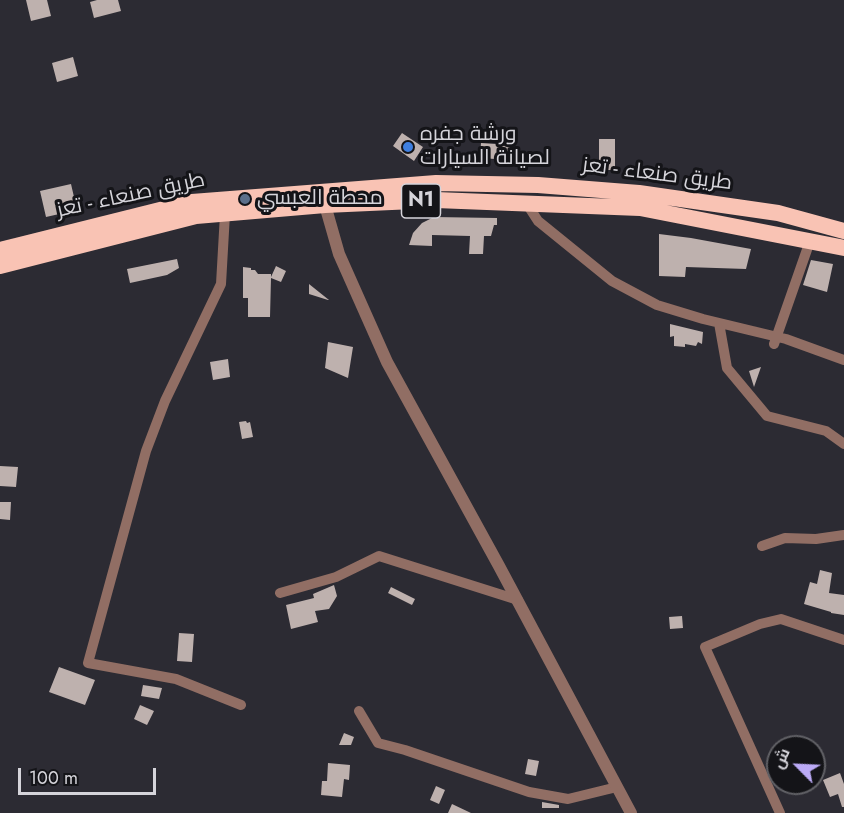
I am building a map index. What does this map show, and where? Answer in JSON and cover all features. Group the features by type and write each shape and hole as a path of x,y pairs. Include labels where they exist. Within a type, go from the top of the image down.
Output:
{"highway":[{"name":"طريق صنعاء - تعز","path":"0,250 192,202 436,183 538,185 639,193 778,213 844,231"},
{"name":"طريق صنعاء - تعز","path":"0,266 196,216 325,205 436,201 640,208 844,248"}],"street":[{"path":"527,204 538,221 612,281 657,305 844,360"},
{"path":"325,205 339,254 387,362 518,600 631,813"},
{"path":"225,214 221,284 165,401 146,451 88,663 176,679 241,705"},
{"path":"775,341 810,241"},
{"path":"719,323 727,368 767,416 825,431 844,444"},
{"path":"762,546 785,538 816,539 844,535"},
{"path":"280,593 336,577 379,556 518,600"},
{"path":"780,813 705,646 760,624 781,619 844,640"},
{"path":"359,711 378,744 405,750 529,792 568,799 617,787"}],"building":[{"path":"26,0 47,0 51,16 31,21"},
{"path":"118,0 121,11 94,18 90,2"},
{"path":"73,57 78,76 57,82 52,63"},
{"name":"ورشة جفره لصيانة السيارات","path":"402,133 423,147 414,161 393,146"},
{"path":"599,139 615,139 615,170 599,170"},
{"path":"481,143 511,145 510,160 480,158"},
{"path":"71,184 77,210 46,217 40,191"},
{"path":"434,217 497,218 497,225 494,225 491,236 484,236 483,254 469,254 470,236 432,235 432,246 409,245 413,233 422,223"},
{"path":"659,234 751,249 746,269 686,267 685,277 659,276"},
{"path":"177,259 179,268 167,275 130,283 127,269"},
{"path":"811,260 833,264 827,292 803,285"},
{"path":"276,266 286,271 281,282 271,278 270,317 248,317 248,298 243,298 243,267 251,268 258,274 271,274 271,277"},
{"path":"309,284 329,300 309,294"},
{"path":"670,324 703,332 702,344 698,342 696,346 685,344 685,347 674,346 674,336 670,337"},
{"path":"328,342 353,347 348,378 325,368"},
{"path":"228,359 230,377 213,380 210,362"},
{"path":"761,367 754,387 749,371"},
{"path":"239,422 250,422 253,437 242,439"},
{"path":"0,466 18,467 16,487 0,486"},
{"path":"0,502 11,502 10,520 0,519"},
{"path":"820,570 832,573 829,593 844,595 844,615 804,604 810,582 817,584"},
{"path":"334,585 337,596 329,609 315,611 318,622 291,629 286,605 314,598 313,594"},
{"path":"391,587 415,599 412,605 388,593"},
{"path":"682,616 683,628 670,629 669,617"},
{"path":"179,633 194,634 192,662 177,661"},
{"path":"59,667 95,680 85,705 49,692"},
{"path":"143,685 162,688 159,699 141,696"},
{"path":"140,705 154,711 147,725 134,719"},
{"path":"344,733 354,737 351,745 339,745"},
{"path":"528,759 539,761 536,776 525,774"},
{"path":"328,763 350,765 349,780 344,779 342,797 321,795 322,781 327,781"},
{"path":"840,773 844,784 844,807 842,807 838,794 830,797 826,787 826,779"},
{"path":"436,786 445,790 439,804 430,800"},
{"path":"542,802 559,805 559,808 542,808"},
{"path":"452,804 471,813 448,813"}],"place":[{"name":"ورشة جفره لصيانة السيارات","path":"408,147"},
{"name":"محطة العبسي","path":"245,199"}]}
